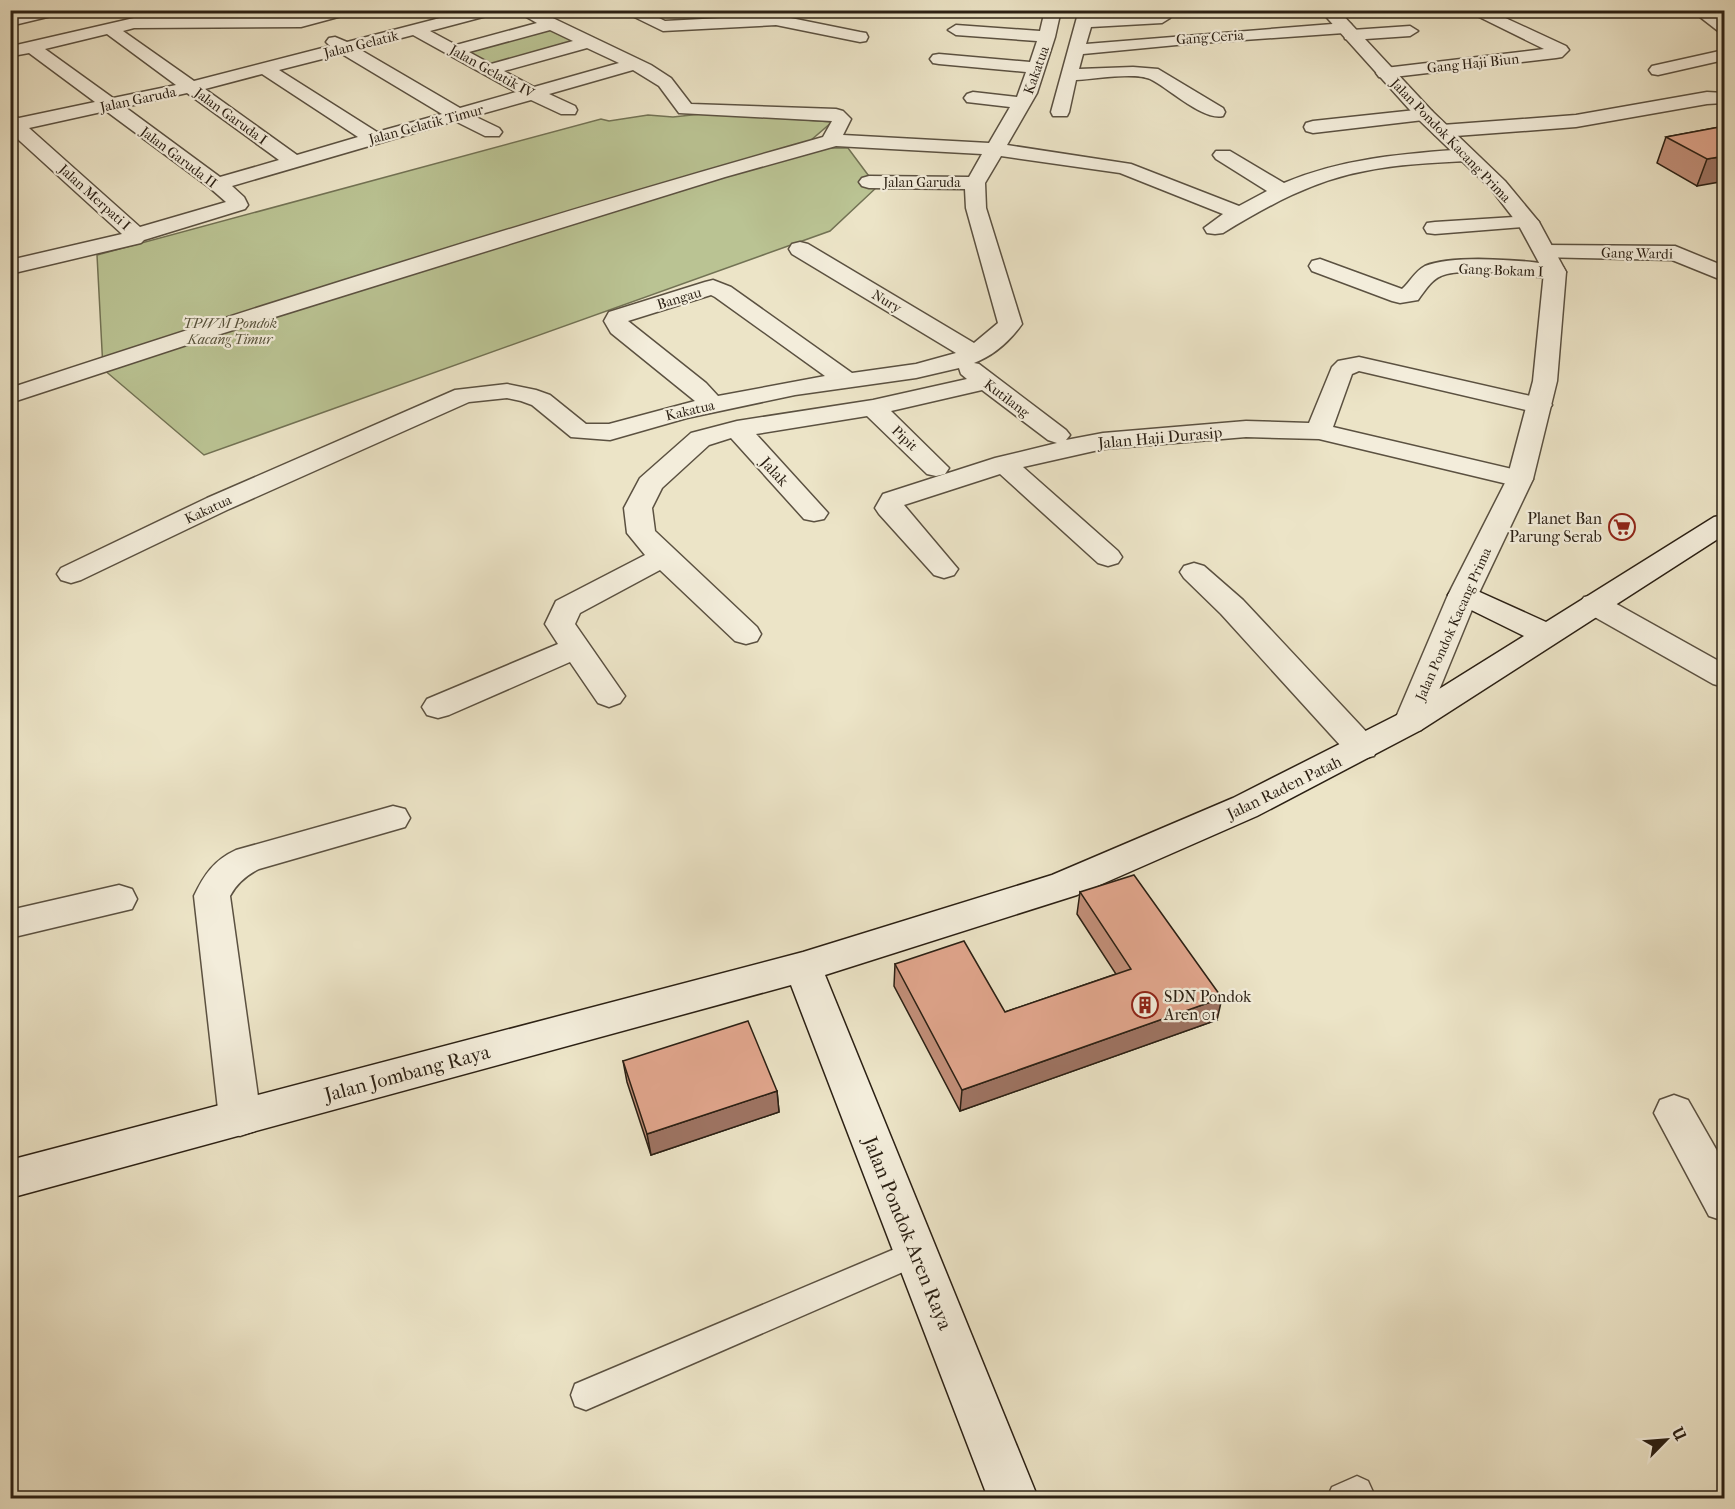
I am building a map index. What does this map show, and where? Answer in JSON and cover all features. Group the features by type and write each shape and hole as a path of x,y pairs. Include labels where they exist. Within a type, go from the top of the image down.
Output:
{"street":[{"path":"10,21 58,10"},
{"path":"10,52 187,10"},
{"path":"282,10 459,116 492,132"},
{"path":"134,23 301,22 347,10"},
{"name":"Jalan Gelatik","path":"264,68 492,10"},
{"path":"522,10 586,43 635,64 665,82 686,109 840,117 842,119 832,137 835,140"},
{"path":"628,10 663,26 776,20 860,37"},
{"name":"Kakatua","path":"71,574 217,504 464,395 507,391 527,395 541,400 580,432 610,432 692,425 712,405 846,380 972,367 1010,324 976,208 975,183 1023,103 1047,37 1053,10"},
{"name":"Jalan Pondok Kacang Prima","path":"1328,10 1434,123 1498,185 1528,222 1550,262 1545,381 1520,479 1463,594 1410,722"},
{"name":"Gang Haji Biun","path":"1385,72 1556,53 1560,50 1473,10"},
{"path":"1699,10 1721,24"},
{"path":"1060,112 1086,16 1162,18"},
{"path":"454,51 550,25"},
{"name":"Jalan Garuda I","path":"110,29 294,162"},
{"name":"Jalan Gelatik IV","path":"416,30 533,94 568,110"},
{"path":"956,30 1047,37"},
{"name":"Gang Ceria","path":"1076,50 1187,39 1410,31"},
{"path":"489,70 586,43"},
{"name":"Jalan Garuda II","path":"32,47 237,201 238,205 136,235"},
{"path":"1658,70 1725,55"},
{"path":"939,59 1036,68"},
{"name":"Jalan Gelatik Timur","path":"217,184 635,64"},
{"path":"264,68 374,139"},
{"name":"Jalan Garuda","path":"12,123 111,106 264,68"},
{"path":"1069,75 1152,73 1216,112"},
{"path":"973,98 1023,103"},
{"path":"1313,127 1576,120 1707,98 1725,98"},
{"name":"Jalan Merpati I","path":"12,123 136,235 134,238 21,265"},
{"path":"10,396 214,329 718,173 835,140 995,149 1124,168 1239,213"},
{"path":"1223,155 1282,191"},
{"path":"1215,228 1282,191 1351,168 1386,161 1466,155"},
{"name":"Jalan Garuda","path":"869,182 975,183"},
{"path":"1435,228 1528,222"},
{"path":"10,241 21,265"},
{"name":"Nury","path":"800,249 972,367"},
{"name":"Gang Wardi","path":"1550,262 1675,253 1725,274"},
{"name":"Gang Bokam I","path":"1320,266 1400,296 1410,295 1431,271 1445,268 1550,262"},
{"name":"Bangau","path":"712,405 697,388 619,328 617,317 713,287 846,380"},
{"path":"1319,431 1341,372 1347,366 1359,364 1539,405"},
{"path":"746,634 640,533 638,508 650,484 692,425 736,429 873,408 972,367"},
{"name":"Kutilang","path":"972,367 1057,435"},
{"name":"Pipit","path":"873,408 936,468"},
{"name":"Jalak","path":"736,429 814,513"},
{"name":"Jalan Haji Durasip","path":"944,569 889,508 893,501 1004,464 1102,441 1246,429 1319,431 1520,479"},
{"path":"1004,464 1108,557"},
{"name":"Jalan Raden Patah","path":"803,967 1064,885 1245,807 1410,722 1725,523"},
{"path":"609,696 560,624 567,608 663,557"},
{"path":"1194,572 1232,607 1362,748"},
{"path":"1463,594 1546,634"},
{"path":"1594,604 1725,677"},
{"path":"438,707 576,648"},
{"path":"240,1118 212,896 222,876 234,865 248,859 393,818"},
{"path":"10,924 119,899"},
{"name":"Jalan Jombang Raya","path":"10,1179 803,967"},
{"name":"Jalan Pondok Aren Raya","path":"803,967 1013,1498"},
{"path":"1674,1113 1725,1202"}],"lane":[{"path":"586,1395 916,1253"}],"green space":[{"path":"207,10 275,11 293,21 156,23"},
{"path":"549,28 575,42 491,67 463,51"},
{"name":"TPWM Pondok Kacang Timur","path":"710,113 832,122 810,141 818,148 848,148 877,187 830,231 204,455 103,369 97,255 601,119 609,121 648,115 673,117"}],"building":[{"path":"1725,126 1725,156 1707,159 1666,137"},
{"name":"SDN Pondok Aren 01","path":"1134,875 1222,998 962,1090 895,964 964,941 1005,1012 1131,969 1080,892"},
{"path":"748,1021 777,1091 647,1134 623,1061"}],"place":[{"name":"Planet Ban Parung Serab","path":"1622,527"},
{"name":"SDN Pondok Aren 01","path":"1145,1005"}]}
